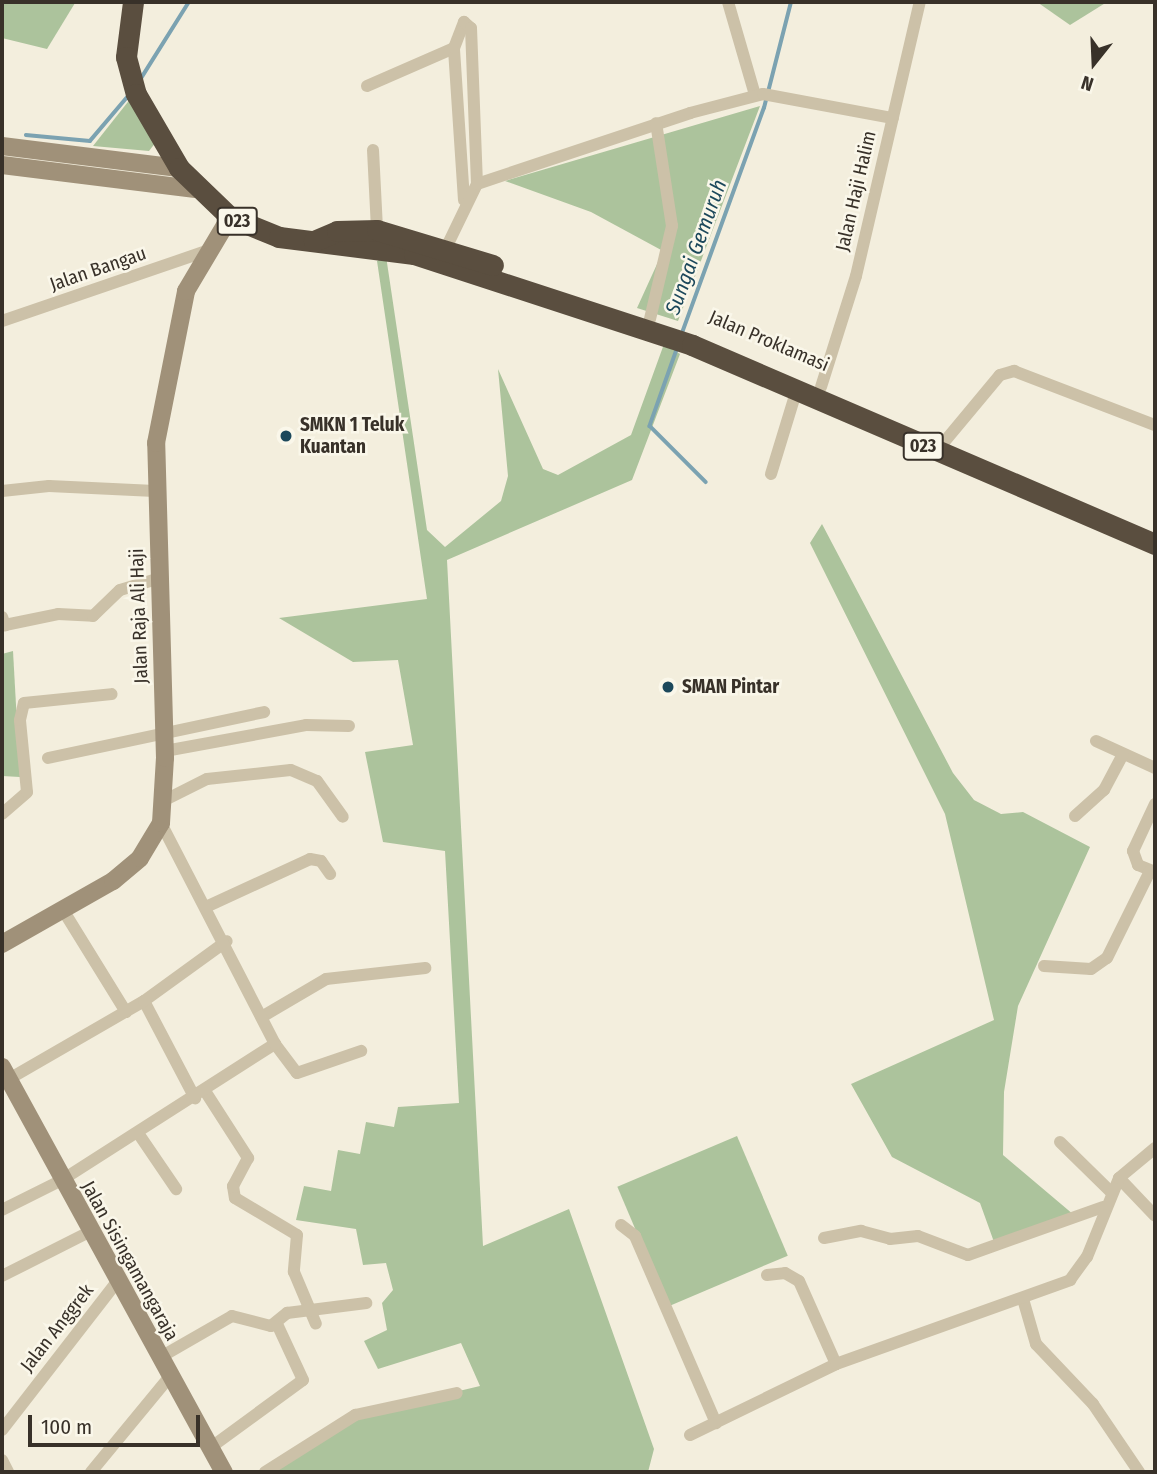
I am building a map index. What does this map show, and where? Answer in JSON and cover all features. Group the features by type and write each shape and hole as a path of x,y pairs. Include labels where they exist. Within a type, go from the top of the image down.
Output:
{"highway":[{"name":"023","path":"132,2 126,57 133,88 179,168"},
{"name":"Jalan Proklamasi","path":"179,168 196,189 230,217 255,230 314,241 446,248 648,324"},
{"name":"Jalan Proklamasi","path":"314,241 337,231 377,230 416,246 694,340 821,387 945,441 1155,539"},
{"name":"Jalan Proklamasi","path":"742,360 796,392 1155,539"}],"street":[{"path":"728,2 765,95"},
{"name":"Jalan Haji Halim","path":"821,387 856,276 920,2"},
{"path":"464,200 454,48 457,26 466,23 477,184"},
{"path":"367,86 454,48"},
{"path":"446,248 464,200 477,184 656,123 765,95 893,118"},
{"path":"648,324 672,226 656,123"},
{"path":"2,146 179,168"},
{"path":"373,150 377,230"},
{"path":"2,165 196,189"},
{"name":"Jalan Raja Ali Haji","path":"2,944 64,910 140,859 161,823 165,800 165,751 155,491 177,320 206,251 230,217"},
{"name":"Jalan Bangau","path":"2,321 206,251"},
{"path":"945,441 994,381 1014,371 1155,425"},
{"path":"771,474 796,392"},
{"path":"2,491 49,486 155,491"},
{"path":"2,617 5,625 58,614 93,616 120,590 160,579"},
{"path":"2,814 27,792 19,720 24,703 112,694"},
{"path":"48,758 264,712"},
{"path":"165,751 306,725 349,726"},
{"path":"1096,741 1155,768"},
{"path":"1076,816 1104,790 1123,755"},
{"path":"165,800 207,779 291,770 317,781 342,817"},
{"path":"1045,966 1091,969 1107,958 1153,871 1138,865 1133,851 1155,804"},
{"path":"161,823 227,941 265,1015 275,1044 297,1073 361,1051"},
{"path":"208,906 310,859 321,861 330,874"},
{"path":"64,910 126,1012"},
{"path":"4,1077 126,1012 227,941"},
{"path":"265,1015 326,979 425,968"},
{"path":"144,1001 200,1095 248,1158 233,1186 234,1198 296,1235 294,1272 316,1324"},
{"path":"2,1210 62,1180 200,1095 275,1044"},
{"name":"Jalan Sisingamangaraja","path":"4,1077 116,1283 224,1472"},
{"path":"138,1133 176,1189"},
{"path":"1060,1142 1111,1192"},
{"path":"691,1435 836,1364 1060,1286 1081,1270 1103,1207 1119,1178 1155,1148"},
{"path":"1119,1178 1155,1216"},
{"path":"824,1238 861,1231 890,1239 918,1236 968,1255 1103,1207"},
{"path":"621,1225 635,1236 716,1423"},
{"path":"2,1276 89,1231"},
{"path":"767,1275 785,1273 799,1281 836,1364"},
{"name":"Jalan Anggrek","path":"2,1430 116,1283"},
{"path":"1023,1298 1036,1344 1093,1404 1139,1472"},
{"path":"277,1324 287,1313 366,1303"},
{"path":"159,1358 225,1318 277,1324"},
{"path":"210,1448 303,1380 277,1324"},
{"path":"91,1472 170,1376"},
{"path":"265,1472 355,1415 457,1393"},
{"path":"2,1460 8,1472"}],"green space":[{"path":"2,2 75,3 47,49 2,38"},
{"path":"1037,2 1107,2 1070,25"},
{"path":"131,98 156,142 149,151 93,146"},
{"path":"760,106 678,321 637,308 663,251 591,212 505,181"},
{"path":"386,256 427,530 445,547 501,501 508,476 498,369 543,469 558,475 631,435 664,344 680,354 632,480 447,560 483,1246 569,1209 654,1449 648,1472 264,1472 341,1419 480,1386 461,1343 378,1369 364,1341 387,1330 382,1303 393,1290 386,1263 363,1265 356,1229 296,1220 304,1186 331,1191 338,1150 360,1154 366,1122 394,1127 398,1107 459,1103 445,851 383,842 365,752 413,745 398,660 353,662 279,618 427,599 377,261"},
{"path":"822,524 953,773 974,800 1001,814 1023,812 1090,847 1018,1006 1004,1092 1003,1155 1074,1215 994,1242 980,1203 892,1157 851,1084 994,1020 945,814 810,543"},
{"path":"13,651 20,777 2,776 2,654"},
{"path":"737,1136 788,1256 668,1306 617,1187"}],"waterway":[{"name":"Sungai Gemuruh","path":"140,80 189,2"},
{"name":"Sungai Gemuruh","path":"682,333 764,108 791,2"},
{"name":"Sungai Gemuruh","path":"26,135 90,141 129,95"},
{"name":"Sungai Gemuruh","path":"678,347 650,426 706,482"}],"place":[{"name":"SMKN 1 Teluk Kuantan","path":"286,436"},
{"name":"SMAN Pintar","path":"668,687"}]}
